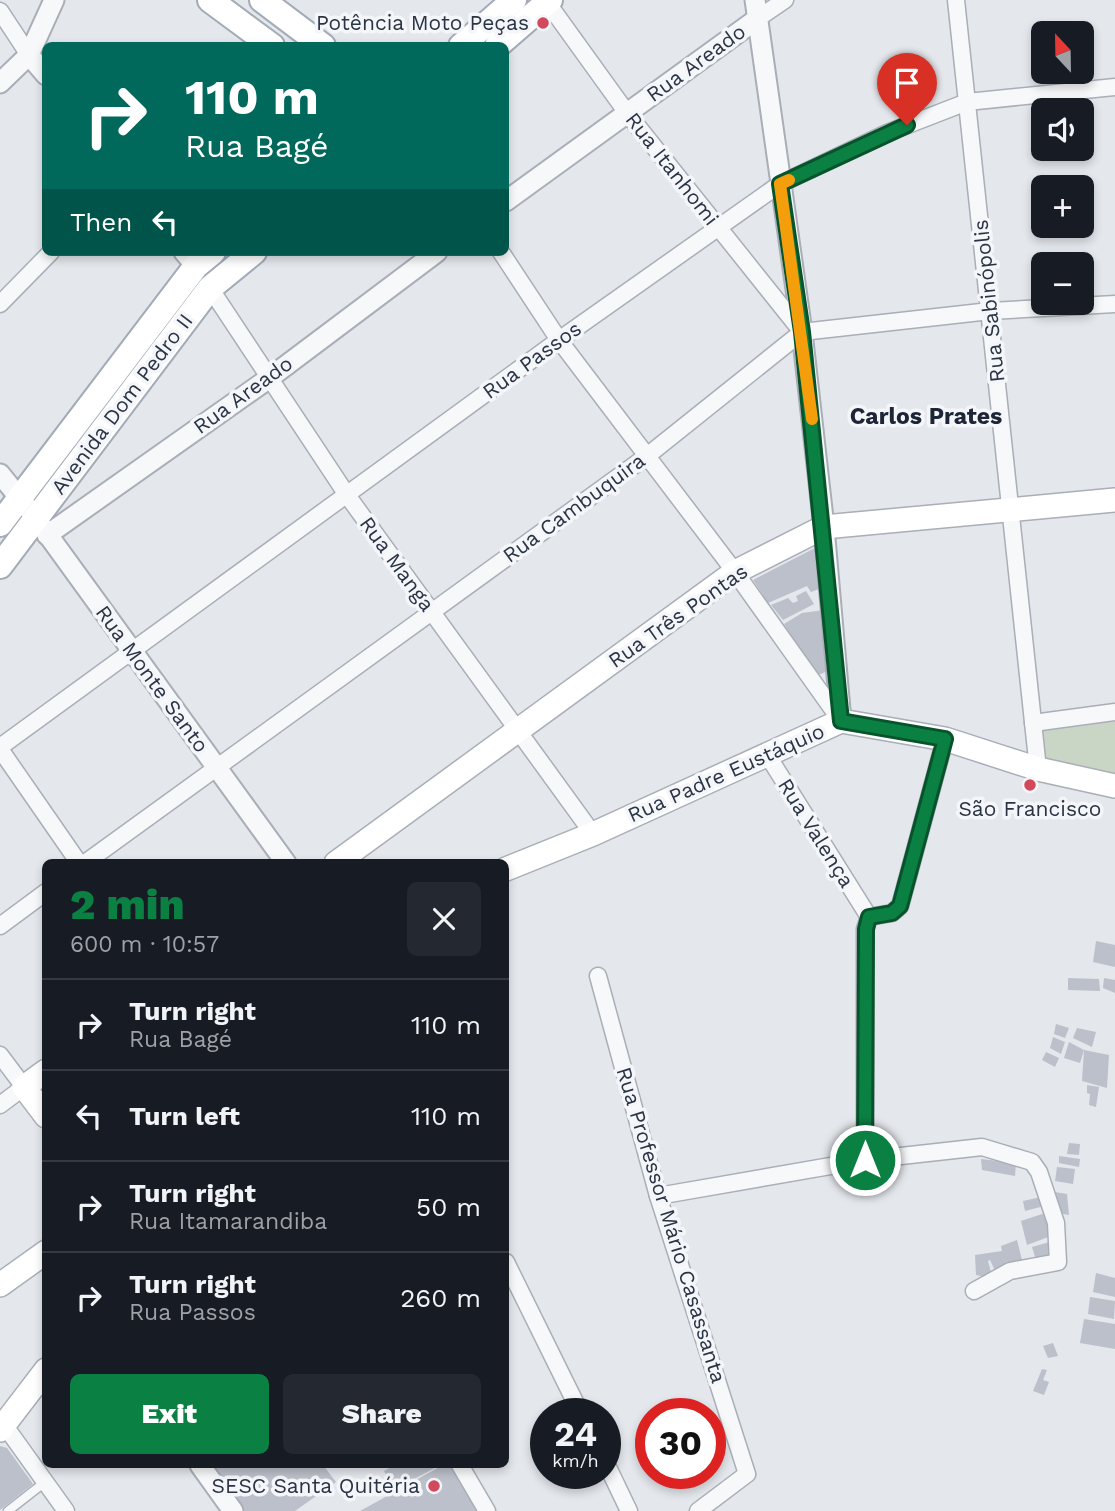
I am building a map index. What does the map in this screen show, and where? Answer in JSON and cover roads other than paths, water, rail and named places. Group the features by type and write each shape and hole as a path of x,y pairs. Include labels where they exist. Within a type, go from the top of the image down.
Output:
{"main road":[{"path":"210,0 267,42"},
{"path":"466,42 514,0"},
{"path":"502,42 548,1"},
{"path":"268,2 318,42"},
{"name":"Avenida Dom Pedro II","path":"0,566 41,526 210,288 249,256"},
{"name":"Avenida Dom Pedro II","path":"0,524 18,496 198,257"},
{"name":"Rua Três Pontas","path":"341,859 735,572 824,527 1115,500"},
{"name":"Rua Padre Eustáquio","path":"509,868 593,834 841,721 945,739 1038,769 1115,786"},
{"path":"42,1074 24,1087 42,1111"},
{"path":"0,1284 42,1255"},
{"path":"1,1425 42,1375"}],"street":[{"path":"0,83 29,55 54,0"},
{"name":"Rua Areado","path":"509,199 627,113 756,10 785,0"},
{"name":"Rua Sabinópolis","path":"956,0 1038,769"},
{"name":"Rua Itanhomi","path":"548,1 627,113 802,332"},
{"path":"756,10 802,332 824,527 841,721"},
{"path":"0,11 42,70"},
{"name":"Rua Passos","path":"0,748 559,340 780,184 887,133 967,102 1115,87"},
{"path":"0,304 47,256"},
{"name":"Rua Areado","path":"41,526 268,379 432,256"},
{"path":"504,256 559,340 735,572 841,721"},
{"name":"Rua Manga","path":"210,288 347,495 593,834"},
{"path":"802,332 990,311 1115,304"},
{"name":"Rua Cambuquira","path":"90,859 647,456 802,332"},
{"name":"Rua Monte Santo","path":"0,474 41,526 283,859"},
{"path":"1033,723 1115,712"},
{"path":"865,1160 866,929 869,917 892,913 900,906 945,739"},
{"path":"0,748 76,859"},
{"name":"Rua Valença","path":"768,756 869,917"},
{"path":"0,926 42,895"},
{"name":"Rua Professor Mário Casassanta","path":"598,976 658,1196 747,1474 698,1511"},
{"path":"0,1055 24,1087 0,1105"},
{"path":"658,1196 865,1160 982,1147 1031,1162 1039,1172 1056,1223 1058,1262 1010,1271 974,1291"},
{"path":"509,1268 573,1398"},
{"path":"1,1425 66,1511"},
{"path":"202,1468 233,1511"},
{"path":"462,1468 487,1511"},
{"path":"618,1489 629,1511"}],"lane":[{"path":"8,1511 45,1482"}],"place":[{"name":"Potência Moto Peças","path":"543,23"},
{"name":"São Francisco","path":"1030,785"},
{"name":"SESC Santa Quitéria","path":"434,1486"}],"district":[{"name":"Carlos Prates","path":"926,416"}]}
